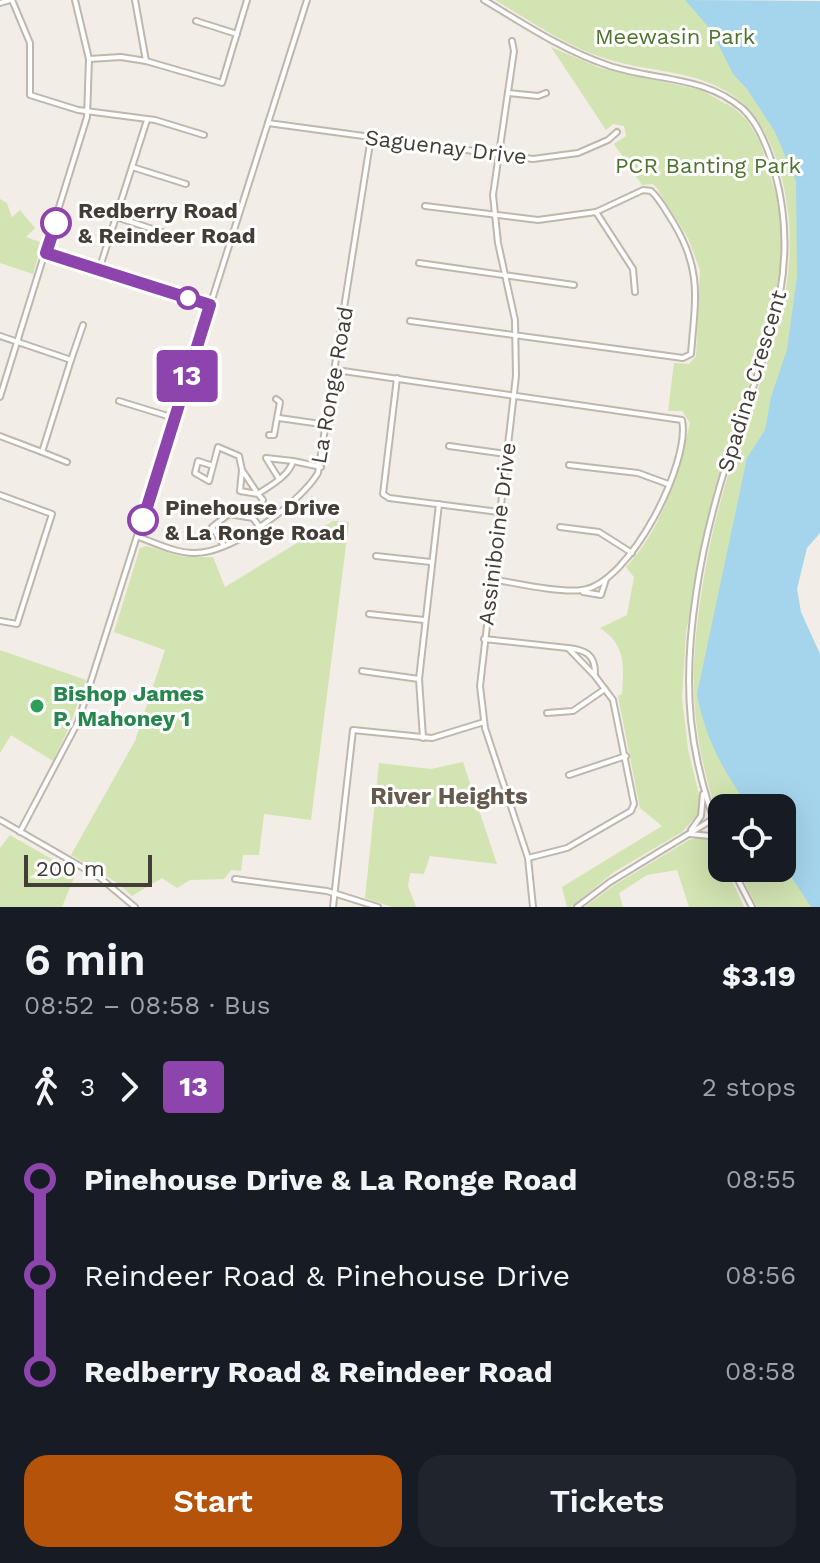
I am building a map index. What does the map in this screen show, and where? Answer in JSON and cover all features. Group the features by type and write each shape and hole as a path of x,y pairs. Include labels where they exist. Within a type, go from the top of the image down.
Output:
{"street":[{"path":"0,3 11,0 30,43 30,95 88,111 147,120 204,135"},
{"path":"0,397 88,111 89,59 75,0"},
{"path":"135,0 146,61"},
{"path":"89,59 121,57 146,61 222,83 247,0"},
{"path":"20,832 78,722 307,0"},
{"name":"Spadina Crescent","path":"484,0 585,57 610,67 705,87 733,101 760,132 781,195 786,266 781,303 725,468 696,597 688,705 702,788 708,805"},
{"path":"196,21 237,34"},
{"name":"Assiniboine Drive","path":"512,41 494,215 517,336 514,394 480,686 484,722 528,858 533,907"},
{"path":"508,93 538,96 546,93"},
{"path":"99,270 147,120"},
{"name":"Saguenay Drive","path":"268,123 541,159 567,156 608,140 617,132"},
{"name":"La Ronge Road","path":"138,537 193,553 224,546 305,493 321,467 371,137"},
{"path":"132,167 186,184"},
{"path":"410,321 683,358 691,354 697,293 694,266 683,239 656,195 643,190 596,212 538,220 425,206"},
{"path":"596,212 633,269 635,292"},
{"path":"116,217 171,235"},
{"path":"46,253 210,305"},
{"path":"419,263 574,285"},
{"path":"42,452 83,325"},
{"path":"0,336 71,360"},
{"path":"336,370 680,418 684,422 680,450 650,531 606,578 581,591"},
{"path":"397,378 383,494 389,498 499,512"},
{"path":"269,435 274,435 279,418 280,402 276,399"},
{"path":"119,401 174,418"},
{"path":"279,418 328,425"},
{"path":"0,436 67,462"},
{"path":"449,446 506,454"},
{"path":"213,466 198,461 195,473 209,481 213,466 218,447 239,456 242,470 263,500 253,518"},
{"path":"279,479 266,458 321,467"},
{"path":"258,494 291,470 293,461"},
{"path":"569,465 638,473 668,484"},
{"path":"242,470 238,488 258,494"},
{"path":"0,497 52,514 17,624 0,621"},
{"path":"423,738 419,679 439,504"},
{"path":"224,546 212,527 229,514 253,518 258,525"},
{"path":"560,527 599,532 632,553"},
{"path":"376,556 431,562"},
{"path":"491,579 601,595 606,578"},
{"path":"369,614 424,620"},
{"path":"484,639 580,650 592,658 595,676"},
{"path":"528,858 567,848 631,811 634,804 613,700 568,648"},
{"path":"362,671 419,679"},
{"path":"547,713 573,711 605,689"},
{"path":"333,907 353,730 423,738 451,735 484,722"},
{"path":"569,775 626,756"},
{"path":"688,834 701,816 702,788"},
{"path":"0,820 99,877 135,907"},
{"path":"577,907 610,882 708,822"},
{"path":"688,834 708,835"},
{"path":"235,879 335,894 378,907"},
{"path":"739,882 752,907"}],"green space":[{"name":"Meewasin Park","path":"495,0 693,0 772,120 801,183 802,228 758,794 711,794 699,739 694,683 697,623 710,543 731,466 768,360 786,291 790,255 789,218 779,167 765,134 752,114 721,88 689,77 592,54"},
{"name":"PCR Banting Park","path":"551,47 600,68 701,90 734,108 747,120 760,142 778,201 782,231 772,316 714,490 686,632 682,698 688,749 699,795 699,813 682,832 614,872 571,907 567,907 562,887 662,826 640,808 618,696 622,694 622,657 615,642 600,628 627,615 634,577 626,567 639,552 659,518 680,462 690,423 682,411 668,411 674,363 689,364 696,356 700,270 688,238 656,187 653,184 642,185 614,144 626,136 624,126 613,124 606,130"},
{"path":"0,199 7,203 12,217 20,210 35,228 26,237 42,243 33,274 0,263"},
{"path":"333,521 349,522 311,820 264,814 259,855 243,855 241,871 231,870 224,879 190,880 177,888 162,878 132,896 119,884 71,855 135,741 165,650 114,632 140,548 146,546 184,557 213,557 225,587"},
{"path":"0,650 86,680 53,761 11,735 0,753"},
{"path":"463,762 497,864 430,856 424,874 410,873 408,886 416,907 392,907 365,898 379,763 431,769"},
{"path":"10,835 76,873 62,907 0,907 0,848"},
{"path":"701,837 708,840 708,882 732,882 744,907 689,907 677,870 647,875 619,893 623,907 585,907 613,886 689,840"},
{"path":"796,875 817,907 757,907 744,882 796,882"}],"water":[{"path":"685,0 820,1 820,533 807,548 797,589 801,612 820,654 820,907 811,907 795,882 796,794 740,794 717,754 697,694 747,458 765,430 771,397 787,350 797,276 796,181 775,132 747,89 733,74 711,30"}],"bus line":[{"name":"13","path":"56,223 46,253 210,305 143,520"}],"place":[{"name":"Redberry Road & Reindeer Road","path":"56,223"},
{"name":"Pinehouse Drive & La Ronge Road","path":"143,520"},
{"name":"Bishop James P. Mahoney 1","path":"37,706"}],"district":[{"name":"River Heights","path":"449,796"}]}
